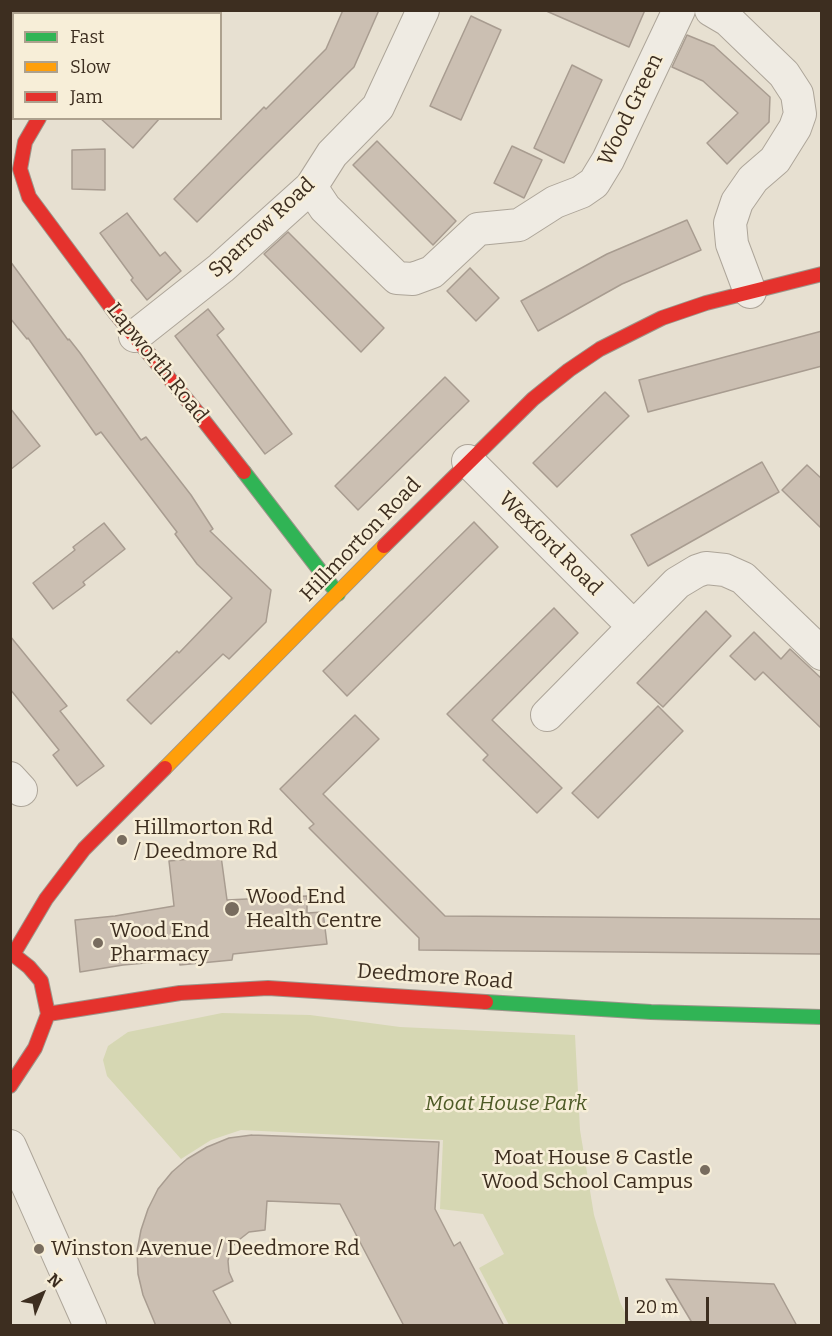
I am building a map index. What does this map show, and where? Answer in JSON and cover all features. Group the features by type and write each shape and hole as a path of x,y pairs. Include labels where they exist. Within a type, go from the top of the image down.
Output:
{"street":[{"name":"Sparrow Road","path":"135,336 220,268 311,187 332,154 378,107 423,10"},
{"name":"Wood Green","path":"311,187 325,208 397,278 413,279 432,272 478,229 519,225 555,202 581,192 594,183 608,160 679,10"},
{"path":"711,10 728,20 784,75 797,94 800,114 795,128 775,160 753,179 737,202 730,224 732,244 750,292"},
{"name":"Lapworth Road","path":"38,120 25,142 20,169 29,197 135,336 339,594"},
{"name":"Hillmorton Road","path":"12,952 46,899 84,849 339,594 468,461 533,399 600,349 662,318 706,303 822,274"},
{"name":"Wexford Road","path":"468,461 633,627"},
{"path":"547,716 676,583 697,571 716,569 734,573 743,578 822,654"},
{"path":"10,1086 35,1048 48,1014 40,981 12,952"},
{"name":"Deedmore Road","path":"48,1014 180,993 268,988 651,1012 822,1017"},
{"path":"10,1146 90,1326"}],"green space":[{"name":"Moat House Park","path":"222,1013 310,1015 400,1027 575,1035 580,1130 594,1215 620,1302 631,1325 509,1325 479,1268 504,1254 483,1214 440,1209 443,1140 241,1130 211,1140 181,1159 107,1076 103,1060 108,1046 128,1032"}],"building":[{"path":"343,10 379,10 354,67 197,222 174,199 264,107 266,109 326,49"},
{"path":"544,10 645,10 629,47"},
{"path":"471,16 501,30 461,120 430,106"},
{"path":"687,35 714,46 770,97 769,122 727,164 707,143 738,113 703,81 672,67"},
{"path":"572,65 602,80 564,163 534,148"},
{"path":"102,120 158,120 133,148"},
{"path":"377,141 456,221 433,245 353,165"},
{"path":"512,146 542,160 524,198 494,183"},
{"path":"105,149 105,190 72,189 72,150"},
{"path":"127,213 160,256 165,252 181,271 147,300 100,233"},
{"path":"687,220 701,250 622,284 538,331 521,301 607,254"},
{"path":"288,232 384,328 361,352 264,254"},
{"path":"10,261 80,353 141,440 146,437 191,495 213,529 210,531 271,590 266,622 229,659 223,654 151,724 127,700 177,651 179,653 232,598 197,564 175,534 177,532 101,432 96,435 28,338 10,318"},
{"path":"470,268 499,298 476,321 447,291"},
{"path":"208,309 224,329 217,335 292,434 265,454 175,336"},
{"path":"822,331 822,366 648,412 639,380"},
{"path":"445,377 469,401 358,510 335,486"},
{"path":"605,392 629,416 557,487 533,463"},
{"path":"10,408 40,446 10,470"},
{"path":"762,462 779,492 648,566 631,535"},
{"path":"807,465 822,479 822,529 782,490"},
{"path":"474,522 498,547 347,696 323,671"},
{"path":"104,523 125,549 83,582 85,585 53,609 33,583 75,550 73,547"},
{"path":"554,608 578,633 492,720 562,788 537,813 483,760 488,755 447,714"},
{"path":"706,611 731,636 663,707 637,683"},
{"path":"754,632 781,659 790,649 822,679 822,729 763,672 755,680 730,656"},
{"path":"10,636 67,706 60,711 104,766 77,786 53,755 59,750 10,689"},
{"path":"658,706 683,731 598,818 572,793"},
{"path":"355,715 379,739 323,794 445,916 822,919 822,954 419,950 419,938 309,828 314,824 280,789"},
{"name":"Wood End Health Centre","path":"221,856 227,900 307,896 307,913 323,912 327,944 233,954 232,960 180,965 179,960 80,972 75,920 174,906 169,861"},
{"path":"252,1135 439,1142 435,1209 454,1246 460,1242 504,1326 404,1326 340,1204 267,1201 265,1230 249,1232 235,1243 228,1261 233,1281 213,1291 232,1326 156,1326 143,1295 138,1274 137,1251 148,1209 158,1189 187,1159 207,1147 229,1138"},
{"path":"666,1279 774,1284 797,1326 694,1326"}],"traffic: fast":[{"path":"244,472 338,594"},
{"path":"486,1002 651,1012 822,1017"}],"traffic: slow":[{"path":"165,768 384,546"}],"traffic: jam":[{"path":"38,120 25,142 20,169 29,197 116,314 244,472"},
{"path":"384,546 533,399 600,349 662,318 706,303 822,274"},
{"path":"14,953 46,899 84,849 165,768"},
{"path":"10,952 29,967 41,981 48,1014 35,1048 10,1086"},
{"path":"48,1014 180,993 268,988 486,1002"}],"place":[{"name":"Hillmorton Rd / Deedmore Rd","path":"122,840"},
{"name":"Wood End Health Centre","path":"232,909"},
{"name":"Wood End Pharmacy","path":"98,943"},
{"name":"Moat House & Castle Wood School Campus","path":"705,1170"},
{"name":"Winston Avenue / Deedmore Rd","path":"39,1249"}]}
